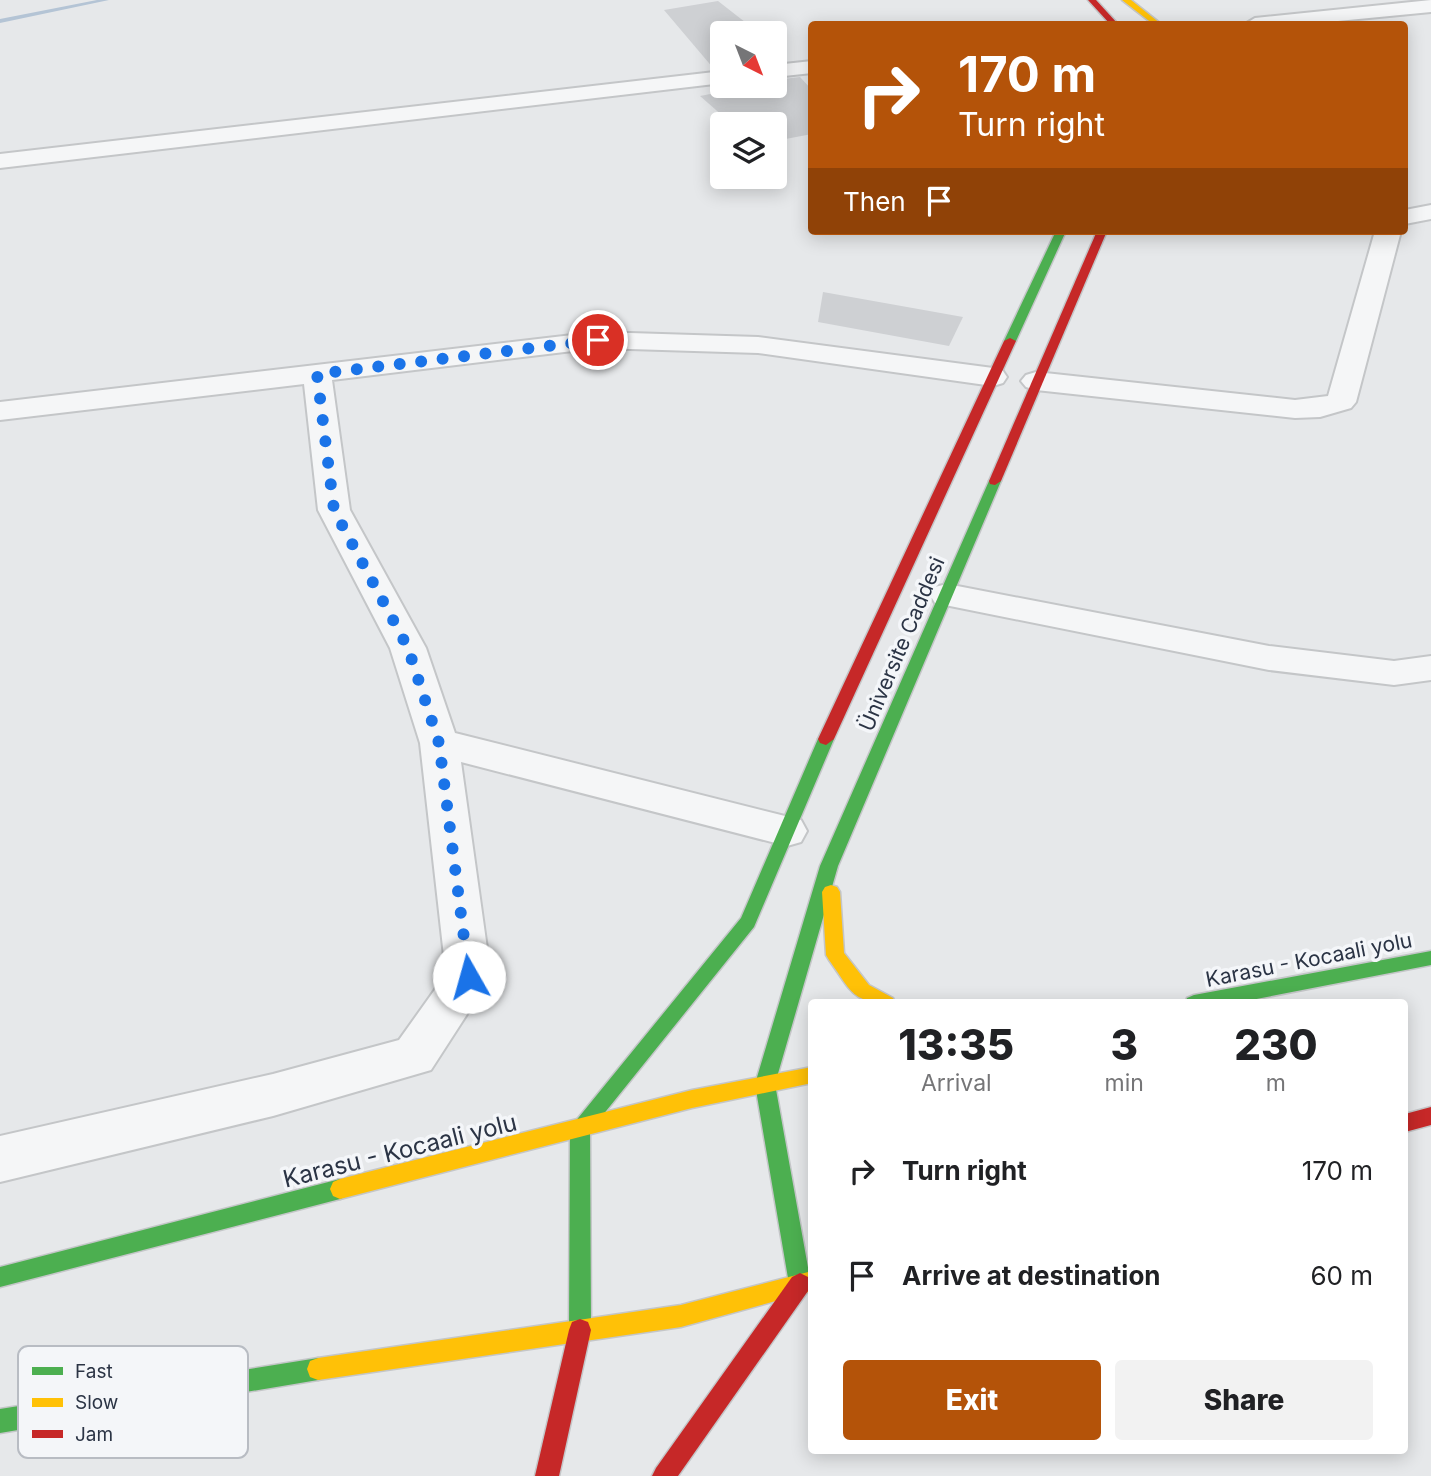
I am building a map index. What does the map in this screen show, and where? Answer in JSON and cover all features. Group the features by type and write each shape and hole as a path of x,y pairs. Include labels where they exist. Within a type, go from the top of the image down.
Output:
{"main road":[{"path":"1092,0 1111,21"},
{"path":"1126,0 1153,21"},
{"path":"547,1476 580,1330 580,1128 748,922 835,718 1059,235"},
{"name":"Üniversite Caddesi","path":"765,1084 830,866 1100,235"},
{"path":"830,866 835,955 862,990 879,999"},
{"name":"Karasu - Kocaali yolu","path":"1215,999 1431,958"},
{"name":"Karasu - Kocaali yolu","path":"0,1277 580,1128 808,1076"},
{"path":"664,1476 806,1282 765,1084"},
{"path":"248,1382 681,1316 806,1282"},
{"path":"0,1421 18,1418"}],"street":[{"path":"1284,21 1431,6"},
{"path":"788,70 808,67"},
{"path":"0,162 710,80"},
{"path":"1408,216 1431,212"},
{"path":"1036,381 1295,409 1320,408 1341,402 1387,235"},
{"path":"0,411 598,340 758,345 993,377"},
{"path":"0,1159 273,1095 414,1056 469,977 439,743 408,648 334,510 317,374"},
{"path":"947,595 1269,658 1394,673 1431,668"},
{"path":"439,743 787,831"}],"building":[{"path":"718,1 744,21 710,21 710,64 664,10"},
{"path":"800,77 808,86 808,135 787,139 787,112 718,112 700,96 710,94 710,98 788,98 788,78"},
{"path":"823,292 963,317 949,346 818,322"}],"waterway":[{"path":"0,21 106,0"}],"traffic: fast":[{"path":"1010,341 1059,235"},
{"path":"765,1084 829,866 995,481"},
{"path":"580,1128 748,922 826,739"},
{"path":"1215,999 1431,958"},
{"path":"765,1084 800,1284"},
{"path":"580,1128 580,1330"},
{"path":"0,1277 340,1189"},
{"path":"248,1380 318,1369"},
{"path":"0,1421 18,1418"}],"traffic: slow":[{"path":"1126,0 1153,21"},
{"path":"831,892 835,955 862,990 879,999"},
{"path":"340,1189 692,1099 808,1076"},
{"path":"318,1369 681,1316 808,1282"}],"traffic: jam":[{"path":"1092,0 1111,21"},
{"path":"995,481 1100,235"},
{"path":"826,739 1010,341"},
{"path":"1408,1122 1431,1116"},
{"path":"664,1476 800,1284"},
{"path":"547,1476 580,1330"}],"route":[{"path":"469,977 439,743 408,648 334,510 317,374 598,340"}]}
